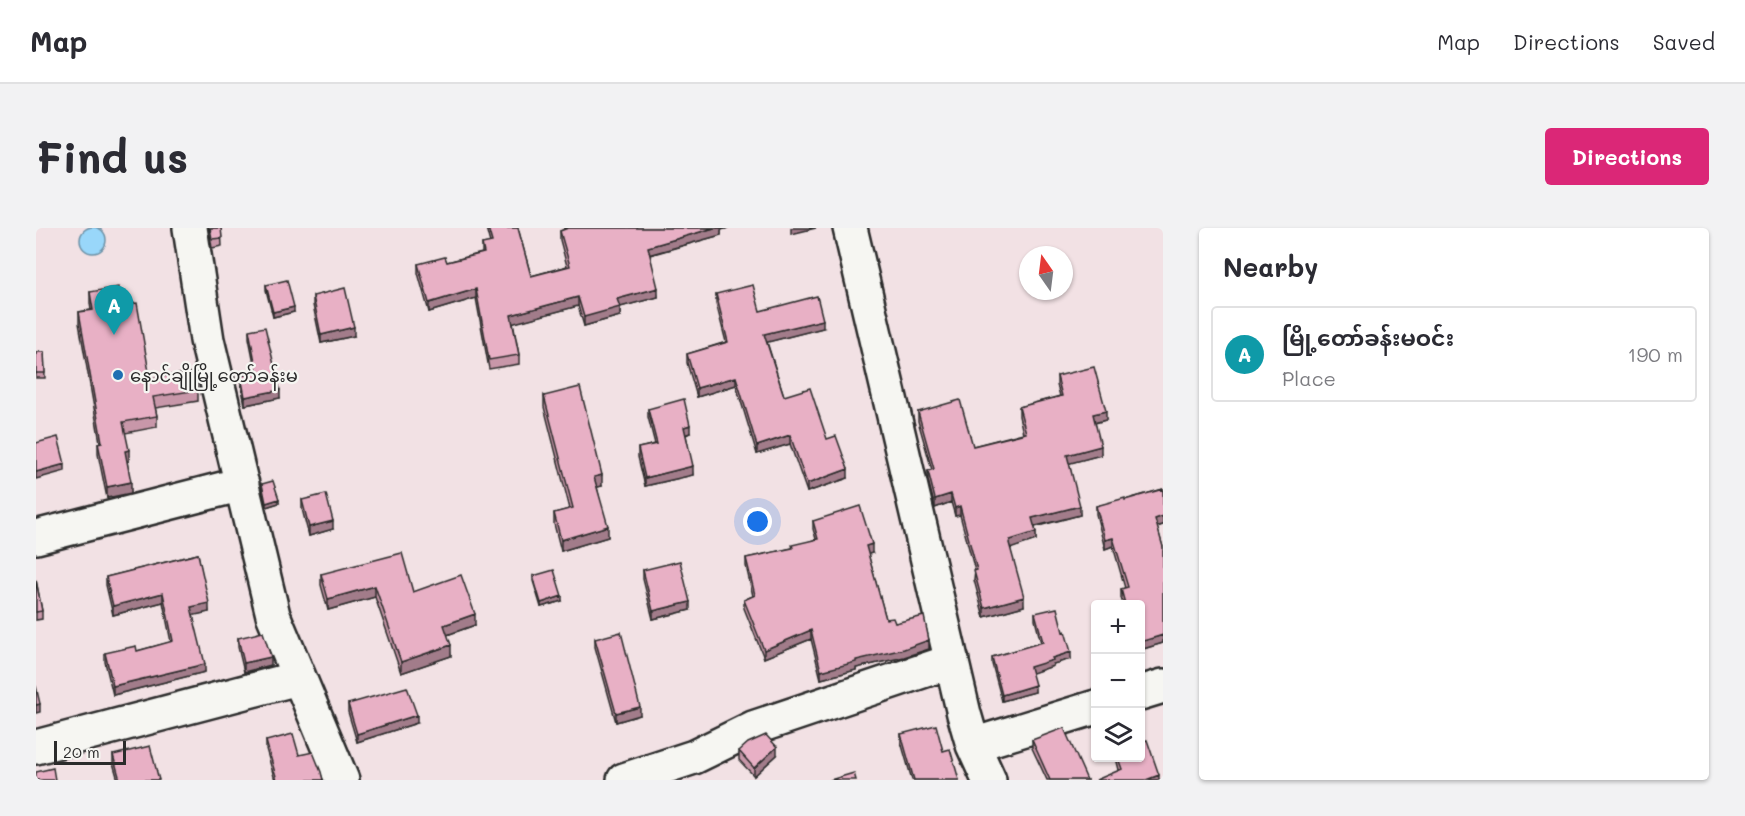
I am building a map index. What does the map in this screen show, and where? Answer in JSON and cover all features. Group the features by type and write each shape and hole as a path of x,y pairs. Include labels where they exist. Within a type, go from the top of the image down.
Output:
{"street":[{"path":"190,228 207,340 273,615 342,780"},
{"path":"849,228 973,745 989,780"},
{"path":"36,537 242,484"},
{"path":"624,780 694,757 753,728 952,661"},
{"path":"36,747 298,678"},
{"path":"1145,691 1163,686"},
{"path":"973,745 1092,708"}],"water":[{"path":"93,227 102,231 106,240 102,249 93,253 84,249 80,240 84,231"}],"building":[{"path":"210,228 221,228 222,238 212,239"},
{"path":"488,228 518,228 531,276 570,266 560,231 568,228 714,228 648,247 658,288 617,299 620,307 584,317 578,297 511,315 519,355 489,360 476,289 429,303 418,264 445,257 447,262 484,253 482,244 492,242"},
{"path":"287,280 294,307 273,312 266,285"},
{"path":"753,285 760,311 817,296 823,320 764,334 784,396 810,388 827,439 836,436 848,469 807,484 790,435 757,446 736,377 697,388 687,354 728,342 716,294"},
{"name":"နောင်ချိုမြို့တော်ခန်းမ","path":"118,287 122,305 137,303 150,378 195,372 198,390 153,397 157,416 123,422 129,450 125,451 131,482 107,487 98,443 102,442 79,312 93,310 90,292"},
{"path":"345,288 354,327 321,335 313,296"},
{"path":"265,327 280,390 245,397 241,376 257,372 249,330"},
{"path":"36,352 44,352 45,373 36,373"},
{"path":"1094,367 1106,411 1093,414 1101,446 1067,455 1080,506 1032,518 1036,532 1010,540 1024,597 984,608 974,571 977,570 960,506 955,508 951,494 935,499 928,471 934,469 918,412 960,400 973,446 1026,433 1019,407 1062,396 1057,376"},
{"path":"580,387 602,475 594,477 608,526 561,540 554,513 573,508 544,396"},
{"path":"684,399 690,425 684,427 693,466 645,478 638,448 657,444 648,409"},
{"path":"58,437 65,464 36,472 36,443"},
{"path":"273,481 279,499 266,503 262,484"},
{"path":"1163,489 1163,516 1155,519 1163,547 1163,635 1145,640 1145,600 1124,600 1121,589 1128,587 1113,538 1105,540 1096,506 1125,498 1125,500"},
{"path":"326,494 333,521 309,527 302,500"},
{"path":"860,506 872,544 866,546 886,619 893,618 895,623 924,616 929,640 821,671 811,630 764,650 744,600 755,595 746,558 793,548 792,545 818,539 813,521"},
{"path":"402,553 413,592 461,575 475,614 444,625 451,645 401,662 375,586 328,599 321,574"},
{"path":"198,554 209,603 191,607 205,664 113,686 105,653 136,646 137,651 173,641 163,593 113,606 106,577"},
{"path":"680,561 690,602 653,611 643,570"},
{"path":"554,570 562,596 541,603 533,576"},
{"path":"36,580 42,611 36,612"},
{"path":"1057,608 1071,652 1030,667 1035,685 1002,695 992,657 1043,642 1035,613"},
{"path":"263,632 271,657 244,663 238,638"},
{"path":"621,632 640,707 616,713 595,639"},
{"path":"36,686 40,704 36,705"},
{"path":"407,687 417,715 357,734 348,704"},
{"path":"936,725 943,751 950,749 959,780 914,780 901,734"},
{"path":"1064,728 1087,780 1050,780 1032,740"},
{"path":"293,734 299,755 313,752 323,780 277,780 266,741"},
{"path":"766,735 777,747 754,768 739,751 748,743"},
{"path":"1147,740 1159,775 1146,780 1096,780 1122,769 1119,762 1145,762 1145,741"},
{"path":"150,746 159,780 120,780 113,755"},
{"path":"53,768 55,780 36,780 36,772"},
{"path":"854,773 856,780 830,780"}],"place":[{"name":"မြို့တော်ခန်းမဝင်း","path":"114,335"},
{"name":"နောင်ချိုမြို့တော်ခန်းမ","path":"118,375"}]}
